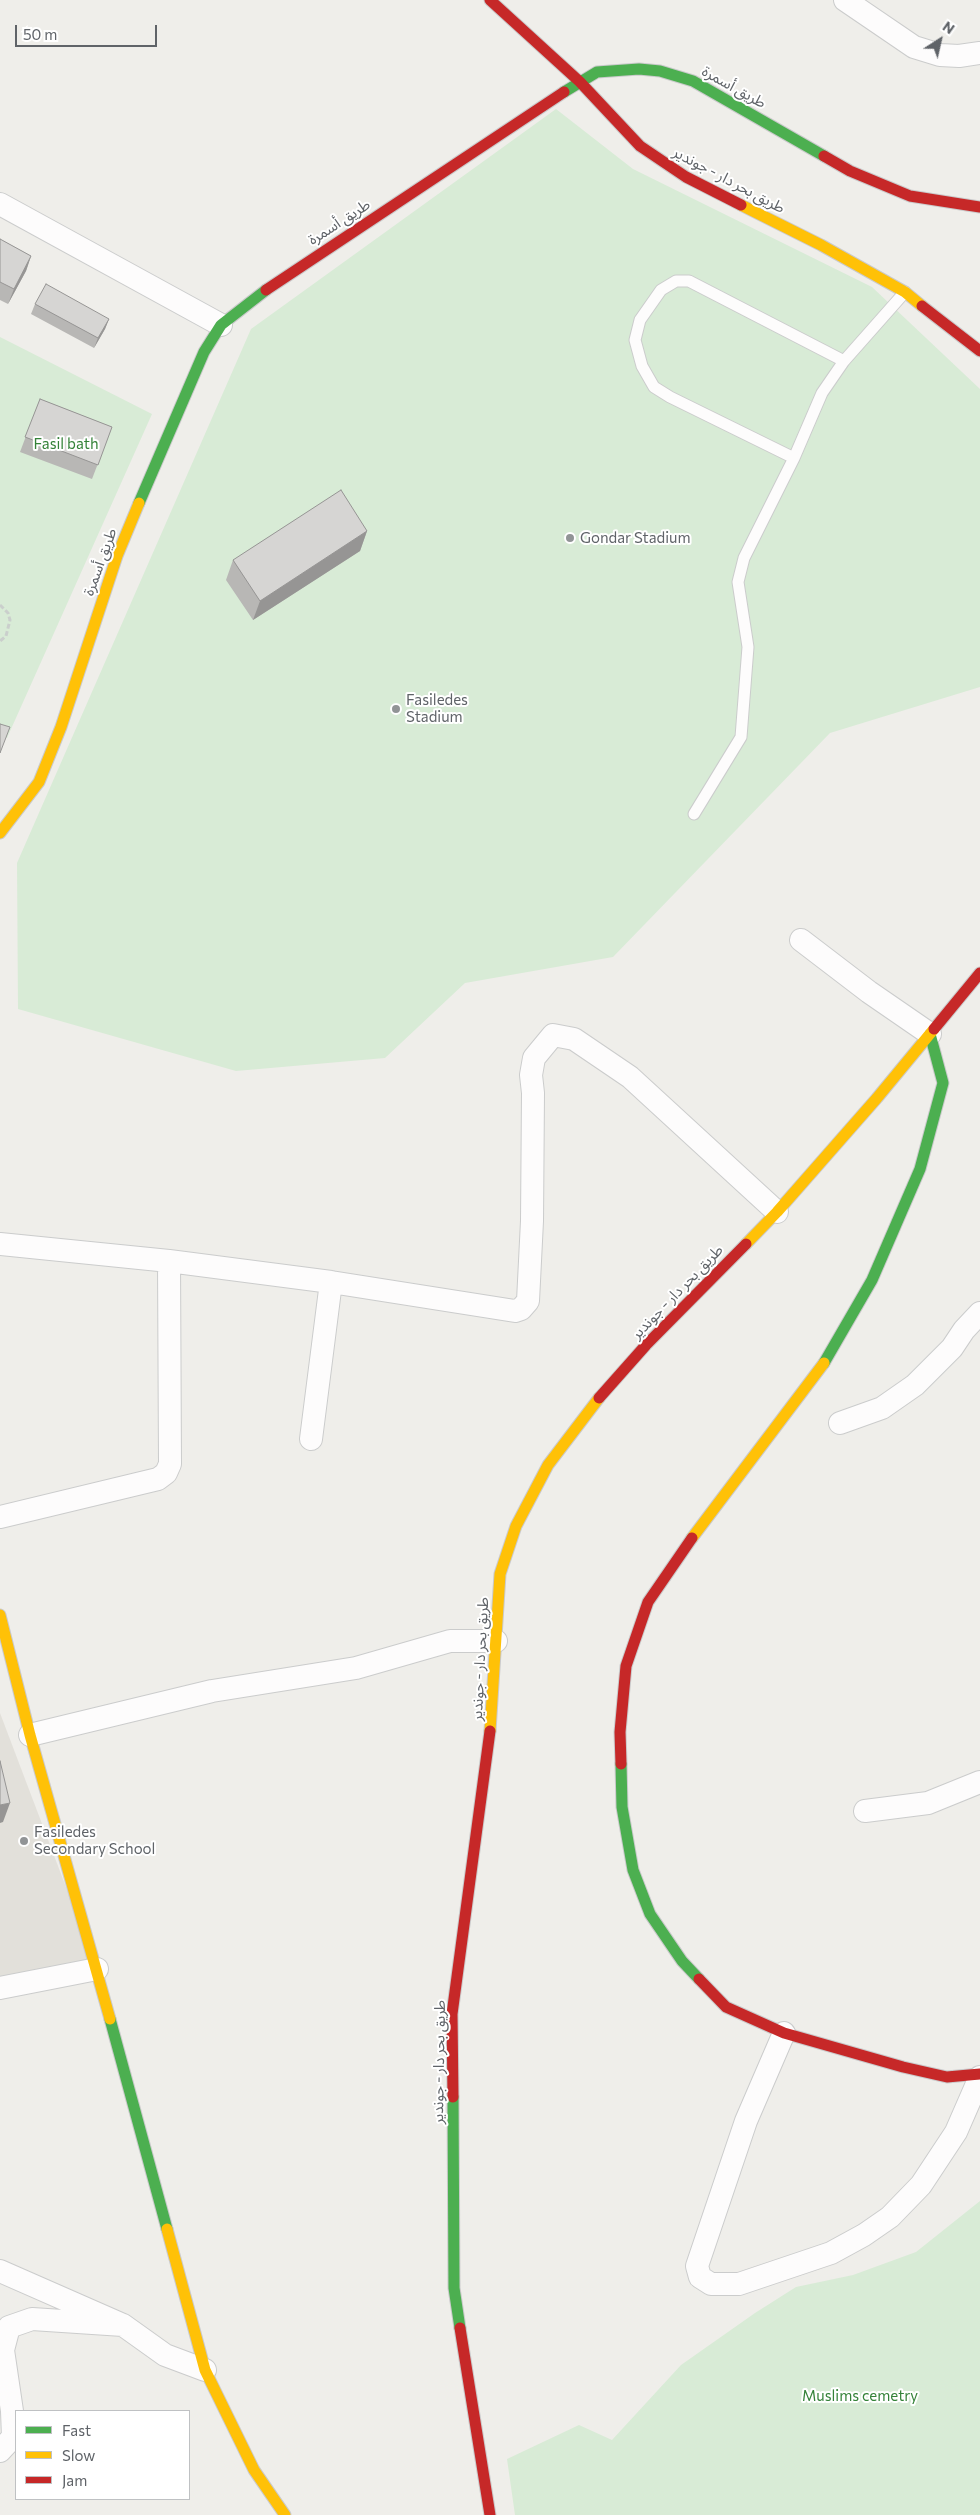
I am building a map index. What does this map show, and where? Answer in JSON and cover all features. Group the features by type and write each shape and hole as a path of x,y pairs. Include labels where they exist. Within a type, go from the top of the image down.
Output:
{"main road":[{"name":"طريق بحر دار - جوندير","path":"497,2 580,82 640,146 686,177 821,245 905,292 980,351"},
{"name":"طريق أسمرة","path":"0,833 39,782 61,727 116,556 196,369 221,325 255,297 329,246 580,82 597,72 639,69 660,71 693,81 858,174 910,196 980,207"},
{"name":"طريق بحر دار - جوندير","path":"490,2515 454,2288 452,2014 490,1734 500,1574 516,1526 548,1465 592,1406 646,1345 777,1212 980,973"},
{"path":"930,1034 943,1083 920,1170 872,1280 830,1355 684,1548 648,1602 626,1666 620,1732 622,1807 633,1870 650,1914 682,1961 726,2007 784,2033 903,2067 947,2077 980,2074"},
{"path":"0,1615 30,1735 97,1969 206,2370 254,2470 285,2515"}],"street":[{"path":"845,0 914,47 940,55 959,56 980,53"},
{"path":"0,204 221,325"},
{"path":"801,940 869,992 930,1034"},
{"path":"0,1244 169,1261 332,1282 515,1311 526,1306 528,1301 532,1221 533,1093 531,1075 534,1058 553,1035 574,1040 630,1077 777,1212"},
{"path":"0,1517 158,1479 166,1473 170,1464 169,1261"},
{"path":"310,1439 332,1282"},
{"path":"840,1422 882,1408 915,1385 952,1348 964,1330 980,1313"},
{"path":"30,1735 212,1691 356,1668 450,1642 496,1641"},
{"path":"865,1811 928,1803 980,1782"},
{"path":"0,1988 97,1969"},
{"path":"784,2033 746,2121 697,2266 700,2277 711,2284 739,2284 822,2256 864,2235 890,2217 922,2185 956,2132 980,2078"},
{"path":"0,2271 122,2325 165,2355 206,2370"},
{"path":"0,2452 13,2437 12,2411 3,2350 4,2326 32,2319 122,2325"}],"lane":[{"path":"794,458 670,397 654,387 642,366 635,340 640,320 662,290 676,281 689,281 844,361"},
{"path":"694,814 741,737 748,647 738,582 750,543 794,458 822,393 844,361 905,292"}],"path":[{"path":"0,605 8,613 10,620 6,636 0,641"}],"shaded area":[{"name":"Fasiledes Secondary School","path":"0,1713 97,1969 0,1986"}],"green space":[{"name":"Gondar Stadium","path":"556,109 633,169 872,287 980,389 980,687 830,733 613,957 465,983 385,1058 236,1071 18,1009 17,863 251,329"},
{"name":"Fasil bath","path":"0,337 152,414 7,738 0,735"},
{"name":"Muslims cemetry","path":"980,2201 980,2515 515,2515 507,2459 579,2425 612,2440 681,2365 755,2313 796,2287 853,2275 916,2252"}],"building":[{"path":"0,239 31,256 14,289 0,282"},
{"path":"46,284 109,319 98,338 35,304"},
{"path":"40,399 112,427 98,465 25,437"},
{"path":"341,490 367,531 260,601 233,560"},
{"path":"0,724 10,727 0,753"},
{"path":"0,1761 10,1803 0,1805"}],"traffic: fast":[{"path":"564,92 597,72 639,69 660,71 693,81 824,156"},
{"path":"139,503 204,352 221,325 266,290"},
{"path":"824,1363 872,1280 920,1169 943,1083 930,1034"},
{"path":"621,1764 622,1807 633,1870 650,1914 682,1961 699,1979"},
{"path":"110,2019 167,2229"},
{"path":"453,2097 454,2288 460,2328"}],"traffic: slow":[{"path":"741,205 821,245 905,292 922,306"},
{"path":"0,833 39,782 61,727 117,556 139,503"},
{"path":"746,1244 777,1212 877,1098 934,1029"},
{"path":"692,1538 824,1363"},
{"path":"490,1731 500,1574 516,1526 548,1465 599,1398"},
{"path":"0,1615 30,1735 110,2019"},
{"path":"167,2229 205,2370 254,2470 285,2515"}],"traffic: jam":[{"path":"490,0 580,82 640,146 686,177 741,205"},
{"path":"266,290 564,92"},
{"path":"824,156 850,171 910,196 980,207"},
{"path":"922,306 980,351"},
{"path":"934,1029 980,973"},
{"path":"599,1398 646,1345 746,1244"},
{"path":"621,1764 620,1732 626,1666 648,1602 692,1538"},
{"path":"453,2097 452,2014 490,1731"},
{"path":"699,1979 726,2007 784,2033 903,2067 947,2077 980,2074"},
{"path":"460,2328 490,2515"}],"place":[{"name":"Gondar Stadium","path":"570,538"},
{"name":"Fasiledes Stadium","path":"396,709"},
{"name":"Fasiledes Secondary School","path":"24,1841"}]}
